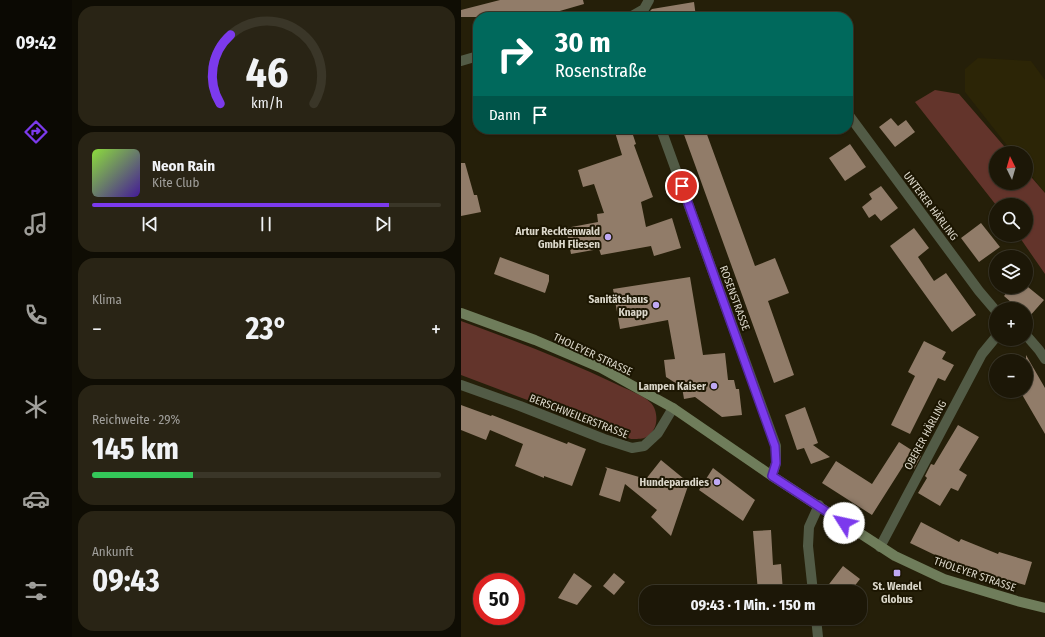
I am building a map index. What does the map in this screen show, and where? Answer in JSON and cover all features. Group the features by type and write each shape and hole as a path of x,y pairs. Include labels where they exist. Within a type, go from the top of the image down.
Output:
{"main road":[{"name":"THOLEYER STRASSE","path":"461,313 535,340 601,368 673,408 772,476 819,505 895,556 944,579 1045,608"}],"street":[{"path":"639,12 644,9 649,0"},
{"path":"461,61 473,57"},
{"name":"UNTERER HÄRLING","path":"853,121 989,303"},
{"name":"ROSENSTRASSE","path":"663,134 775,446 776,463 772,476"},
{"path":"1033,343 1045,359"},
{"name":"OBERER HÄRLING","path":"880,547 981,354 989,345"},
{"name":"BERSCHWEILERSTRASSE","path":"461,385 604,439 632,448 644,446 658,433 673,408"},
{"path":"812,585 808,546 809,527 819,505"},
{"path":"817,625 818,637"}],"shaded area":[{"path":"978,58 1031,61 1045,80 1045,193 1033,178 1033,146 1007,146 965,92 965,69"},
{"path":"935,90 959,94 1004,146 989,146 989,190 1033,190 1033,179 1045,193 1045,274 1033,257 1033,250 1028,250 1023,242 1033,242 1033,198 990,198 915,102"},
{"path":"461,321 520,343 597,375 648,400 656,412 654,429 650,435 645,438 631,439 461,375"}],"building":[{"path":"500,0 583,0 584,4 556,12 473,12 473,17 461,17 461,10"},
{"path":"694,2 695,12 650,12 652,9"},
{"path":"891,118 898,126 906,120 915,132 895,147 879,127"},
{"path":"616,134 633,134 636,144 634,145 653,197 641,202 646,227 672,218 681,248 654,256 651,246 601,255 599,249 571,254 566,228 598,222 597,214 604,213 594,184 583,187 578,170 622,155"},
{"path":"684,134 707,134 755,266 775,258 789,293 768,301 794,375 774,383"},
{"path":"850,144 866,167 845,181 829,158"},
{"path":"461,163 465,163 474,195 477,195 481,212 461,216"},
{"path":"881,186 898,208 881,221 875,214 869,218 862,207 872,199 869,194"},
{"path":"981,223 989,233 989,242 996,242 1000,247 996,250 989,250 989,255 979,262 961,238"},
{"path":"914,228 929,248 918,257 934,281 946,273 976,315 952,332 890,246"},
{"path":"500,257 549,275 549,281 545,293 494,274"},
{"path":"690,277 703,355 725,353 728,380 734,380 736,389 739,389 742,415 722,417 695,397 684,399 682,387 666,377 664,360 675,359 668,320 620,329 613,289"},
{"path":"1033,291 1044,300 1033,312 1033,302 1011,302 1004,296 1006,294 1033,294"},
{"path":"924,341 946,352 942,359 954,365 945,381 938,378 910,434 891,425 915,376 908,372"},
{"path":"1033,367 1045,388 1045,434 1024,398 1033,398"},
{"path":"461,405 491,416 492,415 567,444 568,442 586,449 572,486 544,476 544,478 515,466 523,444 490,430 486,440 461,430"},
{"path":"805,407 818,443 813,445 830,457 811,464 804,448 797,450 785,415"},
{"path":"958,425 979,437 959,470 967,475 958,491 951,488 940,506 918,493 927,478 925,476 931,464 934,465"},
{"path":"899,442 921,456 914,469 905,463 872,515 822,483 836,461 872,484"},
{"path":"661,460 689,483 671,536 651,517 657,510 625,484 620,502 599,495 607,469 605,467 646,479"},
{"path":"713,468 755,500 743,521 699,490"},
{"path":"921,522 959,542 961,539 998,554 999,552 1032,562 1025,585 977,572 910,543"},
{"path":"771,530 773,565 781,564 782,585 757,585 753,531"},
{"path":"843,566 860,579 855,585 828,585"},
{"path":"574,573 592,586 577,605 558,598"},
{"path":"614,573 625,582 614,595 603,586"}],"place":[{"name":"Artur Recktenwald GmbH Fliesen","path":"608,237"},
{"name":"Sanitätshaus Knapp","path":"656,305"},
{"name":"Lampen Kaiser","path":"714,386"},
{"name":"Hundeparadies","path":"717,482"},
{"name":"St. Wendel Globus","path":"897,573"}],"route":[{"path":"682,186 775,446 776,463 772,476 819,505 844,523"}]}
